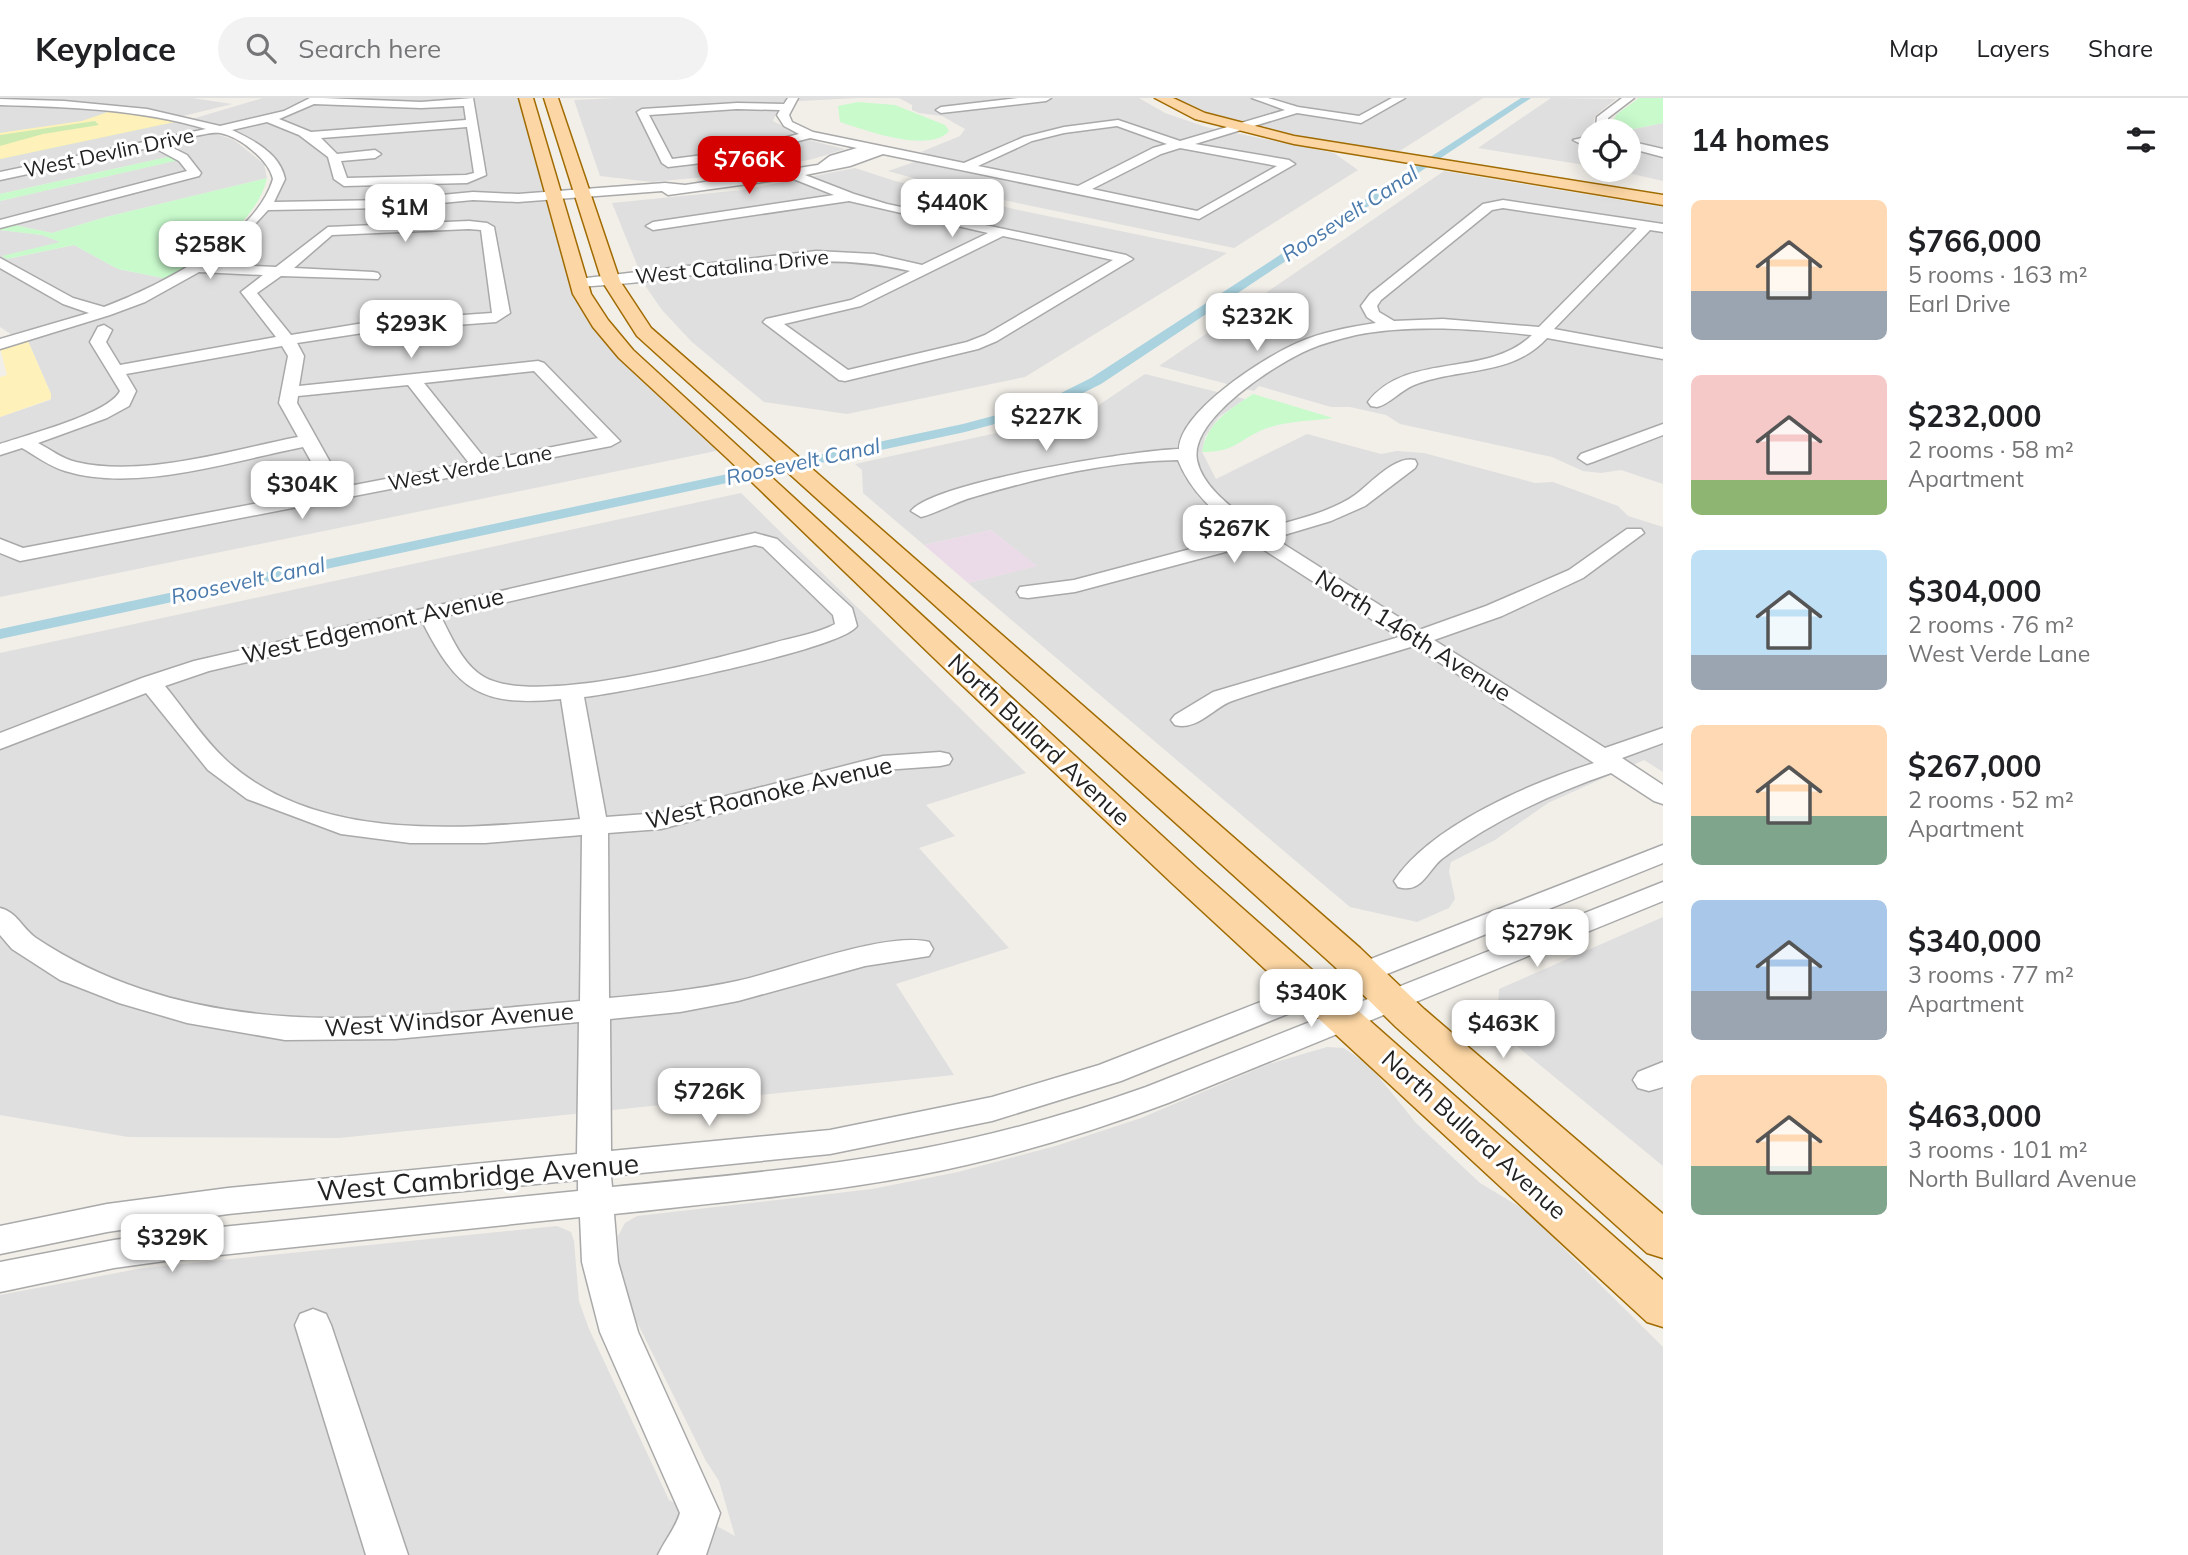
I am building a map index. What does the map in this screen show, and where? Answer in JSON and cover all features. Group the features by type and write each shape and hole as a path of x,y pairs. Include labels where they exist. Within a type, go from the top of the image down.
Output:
{"main road":[{"path":"526,98 541,98"},
{"name":"North Bullard Avenue","path":"526,98 578,283 595,316 626,354 755,471 973,680 1663,1308"},
{"name":"North Bullard Avenue","path":"551,98 611,281 627,309 645,332 1663,1240"},
{"path":"1162,98 1200,116 1293,140 1663,200"}],"street":[{"path":"941,110 1046,98"},
{"path":"1257,98 1297,110 1361,120 1400,98"},
{"path":"1603,119 1629,98"},
{"path":"267,119 309,136 335,158 340,179 344,182 400,182 474,178 480,175 468,100 421,105 315,100"},
{"name":"West Devlin Drive","path":"0,176 267,119 315,100"},
{"path":"0,102 128,110 180,118 219,129 264,152 278,172 279,180 265,206 231,244 198,268 104,321 0,344"},
{"path":"791,102 642,112 668,163 737,154 799,130"},
{"path":"791,102 783,115 799,130"},
{"path":"1077,191 1139,159 1178,144 1297,110"},
{"path":"24,115 39,111"},
{"path":"309,136 364,129 471,123"},
{"path":"775,128 799,130 875,149 1199,215 1289,164 1178,144 1118,123 1064,130 1028,139 968,166"},
{"path":"0,223 194,174 191,165 183,158 154,143"},
{"path":"1641,147 1660,151"},
{"path":"389,204 667,191 792,174 846,163 878,152 875,149"},
{"path":"335,158 375,154"},
{"path":"792,174 849,197 1126,259 992,338 972,346 845,376 771,322 846,306 1001,232"},
{"path":"376,228 400,182"},
{"path":"653,226 849,197"},
{"path":"265,206 475,204 512,198"},
{"path":"1392,327 1372,314 1369,306 1375,297 1488,207 1497,204 1655,227"},
{"path":"116,371 287,340 376,326 493,318 502,313 489,229 482,226 324,232 306,251 277,274 250,290 248,294 287,340 296,356 288,403 339,494"},
{"path":"1377,402 1386,392 1410,381 1510,357 1533,344 1542,332 1655,227"},
{"name":"West Catalina Drive","path":"578,283 668,275 773,258 816,255 874,258 925,270"},
{"path":"0,262 104,321"},
{"path":"198,268 277,274 373,276"},
{"path":"0,450 101,414 123,402 128,391 98,342 104,321"},
{"path":"921,511 946,498 1093,462 1152,454 1185,454 1189,435 1200,417 1292,351 1315,341 1349,332 1450,325 1542,332 1663,354"},
{"path":"288,392 538,366 611,441"},
{"path":"412,379 481,466"},
{"path":"1587,458 1663,429"},
{"path":"24,442 68,466 104,473 148,470 309,440"},
{"name":"West Verde Lane","path":"0,545 20,555 611,441"},
{"name":"North 146th Avenue","path":"1185,454 1200,485 1213,500 1258,537 1663,796"},
{"path":"1028,592 1075,586 1324,517 1358,502 1408,464"},
{"path":"1183,720 1221,697 1418,638 1494,611 1576,574 1634,533"},
{"name":"West Edgemont Avenue","path":"0,742 149,683 202,666 755,539 770,543 844,613 846,626 823,636 691,671 571,690"},
{"path":"429,614 459,669 480,685 522,694 571,690 595,828 595,1184 600,1262 619,1332 690,1486 699,1513 692,1540 679,1555"},
{"name":"West Roanoke Avenue","path":"149,683 217,765 256,794 350,828 410,835 485,835 661,821 883,763 940,759"},
{"path":"1408,881 1432,853 1506,808 1663,735"},
{"name":"West Cambridge Avenue","path":"0,1277 114,1254 595,1184 830,1142 992,1109 1110,1073 1663,853"},
{"name":"West Cambridge Avenue","path":"0,1240 167,1209 595,1184 813,1180 921,1162 1105,1114 1346,1020 1663,891"},
{"name":"West Windsor Avenue","path":"0,918 22,942 70,972 130,996 175,1010 285,1028 395,1028 680,1002 726,993 865,956 919,949"},
{"path":"313,1325 387,1555"}],"shaded area":[{"path":"0,98 192,98 232,104 183,116 133,108"},
{"path":"263,98 521,98 582,304 721,450 0,597 0,417 50,400 51,394 28,341 147,300 196,275 229,253 254,228 276,201 284,184 284,173 279,161 269,149 243,134 192,119"},
{"path":"857,98 781,102 773,121 812,141 845,149 813,159 736,174 652,182 600,176 574,100"},
{"path":"899,98 1139,98 1165,113 1206,127 1334,153 1358,170 1234,248 960,191 888,171 932,156 921,152 960,136 965,129 942,116 912,110 912,105"},
{"path":"1170,98 1483,98 1395,154 1311,140 1204,113"},
{"path":"1551,98 1616,99 1594,119 1578,119 1578,164 1478,148"},
{"path":"0,104 114,110 82,121 0,133"},
{"path":"179,121 234,140 264,164 267,178 106,217 52,233 0,222 0,201 178,160 172,156 0,194 0,159"},
{"path":"1663,123 1663,149 1641,142 1641,128"},
{"path":"1641,151 1663,157 1663,181 1641,176"},
{"path":"855,168 895,181 1014,209 1227,253 1025,377 847,414 764,402 692,342 662,310 646,287 612,203 742,190"},
{"path":"1444,171 1663,207 1663,484 1621,470 1601,473 1583,471 1552,457 1400,424 1386,415 1350,407 1331,407 1259,386 1254,391 1159,366"},
{"path":"0,230 42,235 61,242 7,259 74,245 118,269 168,279 106,306 14,336 0,327"},
{"path":"1145,374 1245,399 1219,417 1205,437 1202,452 1216,479 1307,434 1381,454 1397,451 1424,453 1535,483 1553,482 1618,506 1628,516 1663,527 1663,772 1644,760 1548,803 1495,840 1451,862 1449,871 1455,899 1449,908 1417,922 1350,907 968,583 1036,566 991,530 924,545 863,493 862,470 855,464 1087,413"},
{"path":"741,493 1026,773 926,805 955,836 919,848 1009,948 896,984 954,1075 339,1138 128,1137 0,1115 0,653"},
{"path":"991,530 1037,566 968,583 924,545"},
{"path":"1663,917 1663,1166 1497,1030 1499,989"},
{"path":"1327,1047 1344,1048 1370,1066 1416,1123 1480,1183 1525,1210 1663,1347 1663,1555 0,1555 0,1295 143,1268 557,1226 571,1232 579,1301 589,1329 669,1500 735,1536 719,1481 706,1461 627,1302 620,1273 618,1236 625,1223 637,1216 872,1189 958,1172 1059,1145 1141,1118 1269,1064"}],"green space":[{"path":"1639,98 1663,98 1663,123 1641,128 1641,119 1614,119"},
{"path":"858,102 895,105 945,125 949,131 940,138 912,140 840,122 838,106"},
{"path":"114,110 179,121 0,159 0,133 82,121"},
{"path":"172,156 179,160 0,201 0,194"},
{"path":"267,178 262,194 241,223 212,249 168,279 118,269 74,245 7,259 2,256 60,242 42,235 0,230 0,222 52,233 106,217"},
{"path":"1253,394 1333,418 1279,425 1262,430 1228,448 1202,452 1209,433 1220,418"}],"sand":[{"path":"114,110 179,121 0,159 0,146 43,134 99,125 95,121 0,133 82,121"},
{"path":"28,341 51,399 0,417 0,377 7,375 0,348"}],"waterway":[{"name":"Roosevelt Canal","path":"0,634 965,428 1046,406 1096,381 1527,98"}]}
